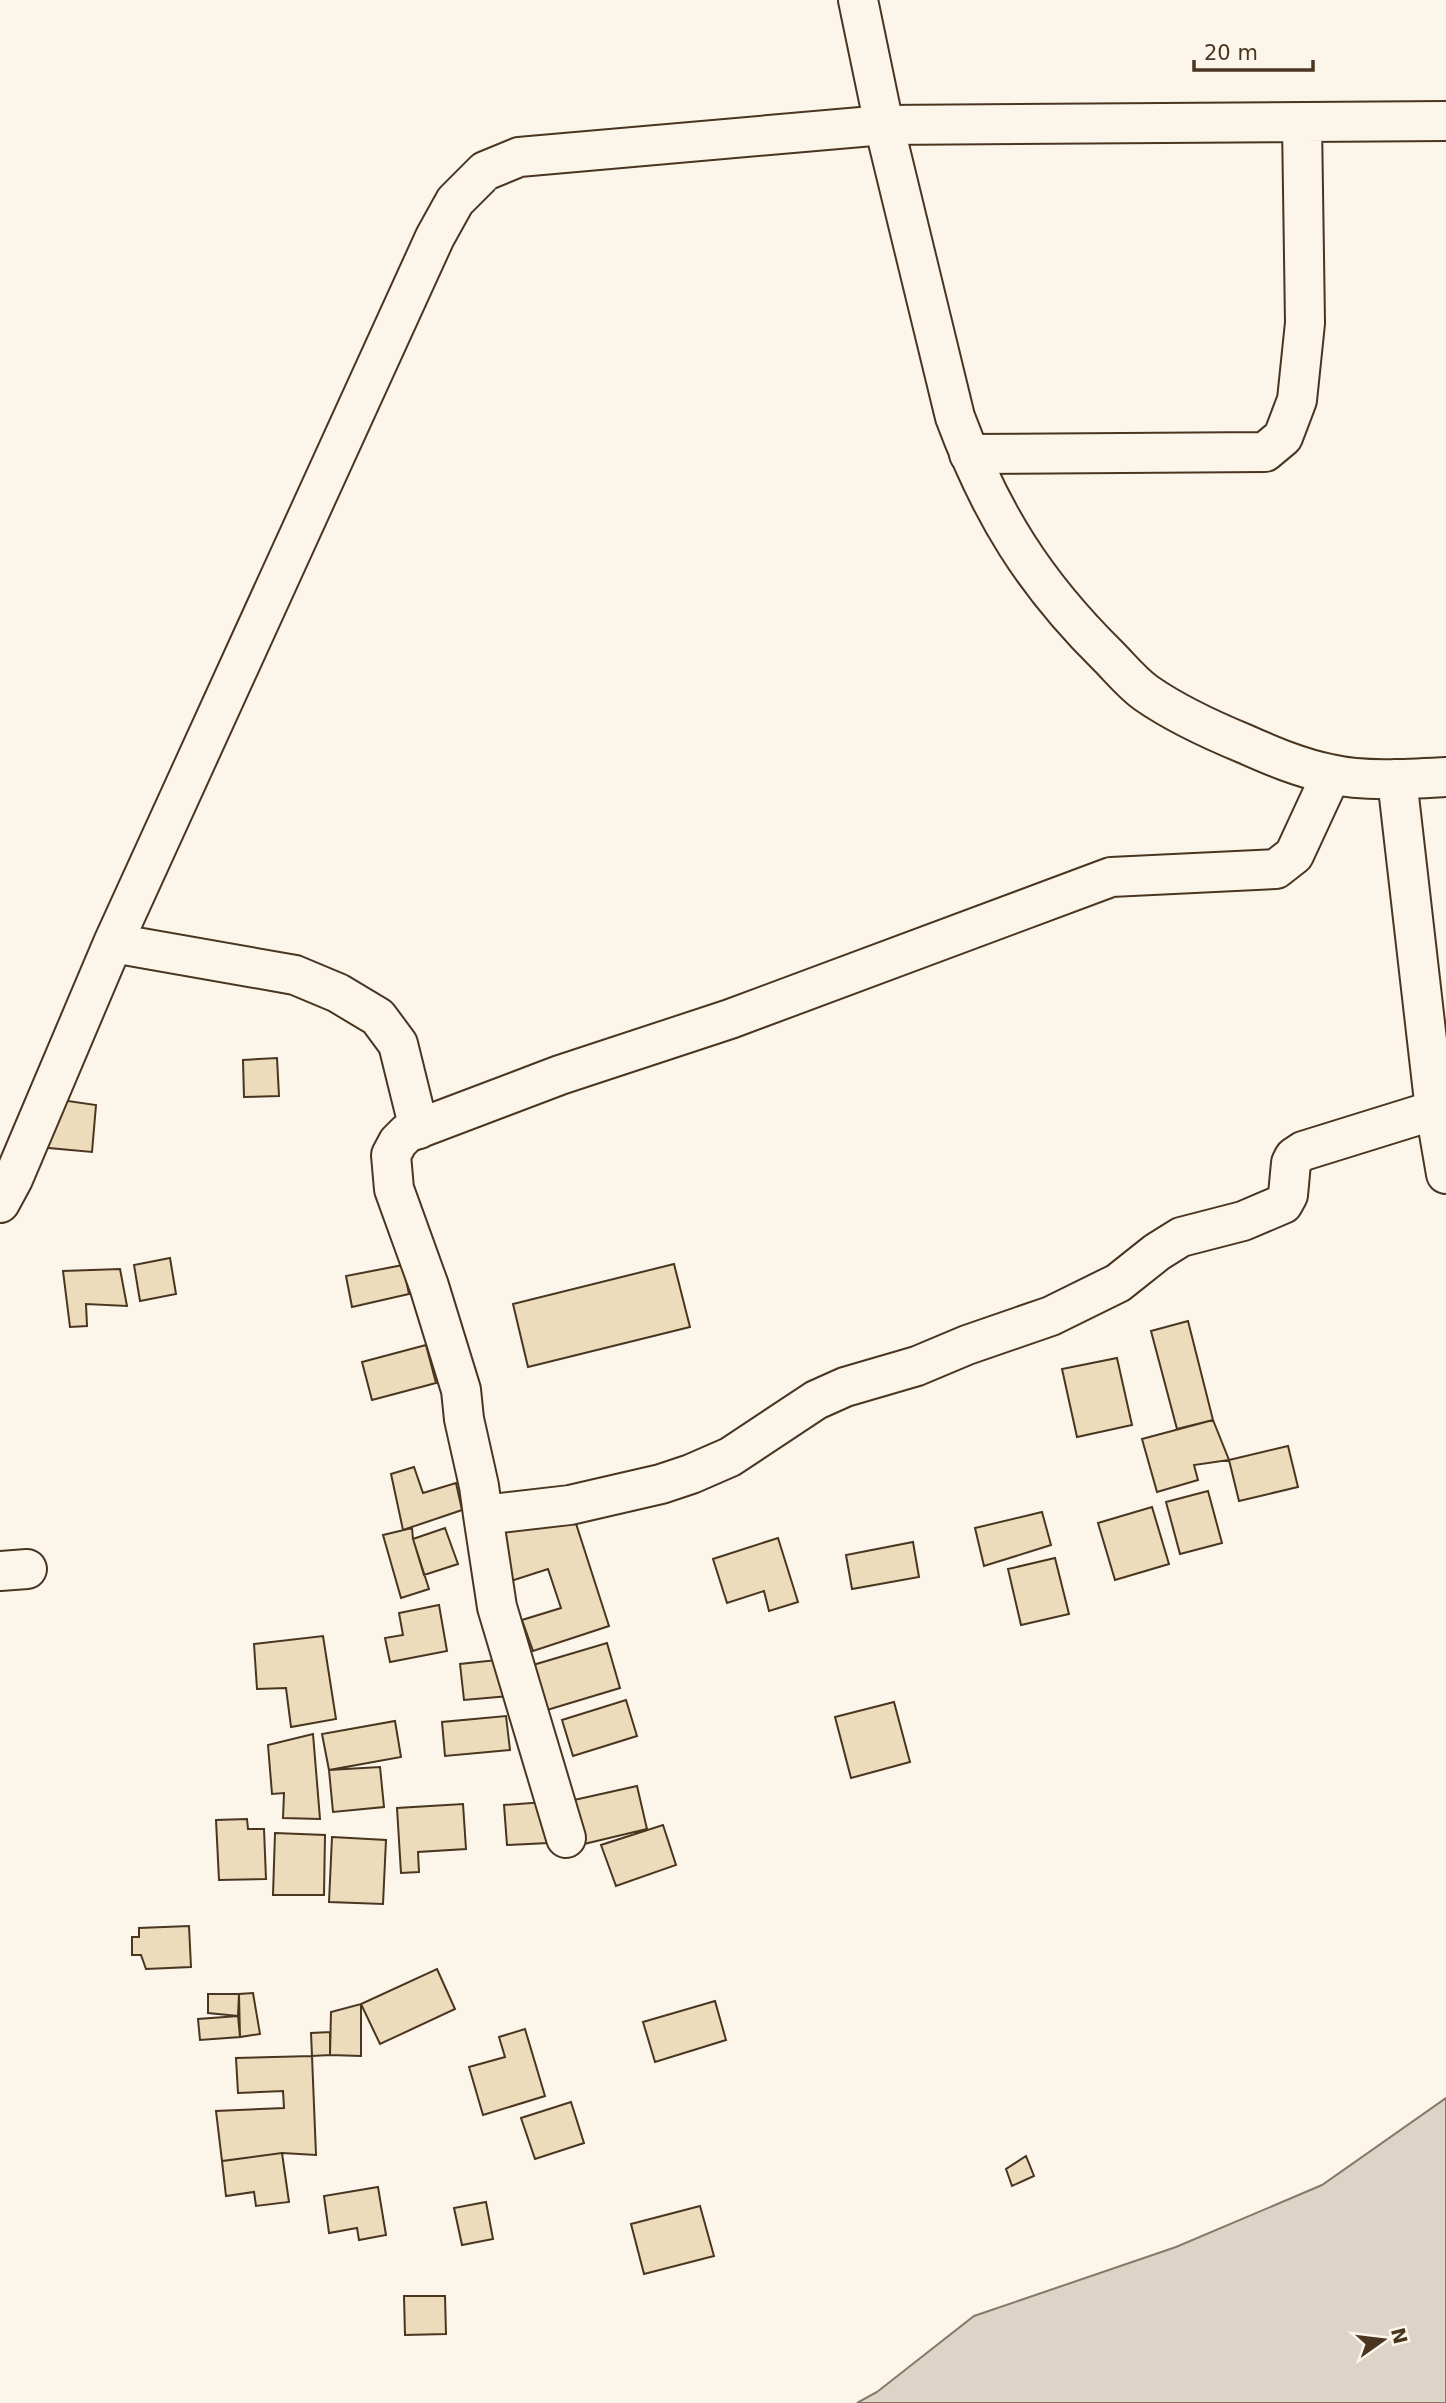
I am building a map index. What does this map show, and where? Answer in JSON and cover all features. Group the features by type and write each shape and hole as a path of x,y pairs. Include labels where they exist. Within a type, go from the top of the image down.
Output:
{"main road":[{"path":"858,0 884,125 955,417 969,454 1006,529 1040,581 1085,633 1145,692 1202,726 1275,758 1331,775 1397,779 1446,777"},
{"path":"0,1203 13,1179 113,943 435,237 455,201 485,172 519,158 884,125 1446,121"},
{"path":"969,454 1265,452 1283,437 1297,400 1305,323 1302,123"},
{"path":"566,1838 497,1607 480,1486 464,1419 461,1390 429,1286 394,1189 391,1155 398,1142 407,1133 559,1075 780,1001 1111,877 1276,869 1294,855 1331,775"},
{"path":"1397,779 1435,1110 1446,1174"},
{"path":"113,943 295,975 338,993 378,1017 398,1044 419,1129"},
{"path":"483,1515 587,1501 661,1484 720,1461 825,1396 845,1387 917,1366 1051,1315 1118,1283 1181,1237 1243,1221 1283,1204 1288,1195 1291,1163 1294,1157 1303,1151 1435,1110"}],"shaded area":[{"path":"1446,2098 1446,2403 857,2403 877,2392 974,2316 1176,2247 1322,2185"}],"building":[{"path":"277,1058 279,1096 244,1097 243,1060"},
{"path":"47,1098 96,1105 92,1152 38,1147"},
{"path":"170,1258 176,1294 140,1301 134,1265"},
{"path":"674,1264 690,1327 528,1367 513,1304"},
{"path":"403,1265 409,1294 352,1307 346,1276"},
{"path":"120,1269 127,1306 86,1304 87,1326 70,1327 63,1271"},
{"path":"1188,1321 1213,1420 1177,1429 1151,1331"},
{"path":"426,1345 436,1383 372,1400 362,1362"},
{"path":"1117,1358 1132,1425 1077,1437 1062,1369"},
{"path":"1213,1420 1229,1460 1194,1465 1198,1480 1157,1492 1142,1439"},
{"path":"1288,1446 1298,1487 1239,1501 1229,1460"},
{"path":"414,1467 423,1493 456,1483 462,1510 403,1530 391,1474"},
{"path":"1208,1491 1222,1543 1180,1554 1166,1502"},
{"path":"570,1505 609,1626 533,1651 522,1620 561,1608 548,1569 511,1581 494,1529"},
{"path":"1152,1507 1169,1564 1115,1580 1098,1523"},
{"path":"1042,1512 1051,1545 984,1566 975,1528"},
{"path":"412,1528 429,1589 401,1598 383,1535"},
{"path":"445,1528 458,1564 424,1575 413,1539"},
{"path":"778,1538 798,1602 769,1611 764,1591 727,1603 713,1559"},
{"path":"913,1542 919,1577 852,1589 846,1555"},
{"path":"1055,1558 1069,1614 1021,1625 1008,1569"},
{"path":"439,1605 447,1651 390,1662 385,1638 403,1635 399,1613"},
{"path":"323,1636 336,1719 291,1727 286,1688 257,1689 254,1644"},
{"path":"607,1643 620,1688 547,1710 533,1665"},
{"path":"506,1659 509,1696 464,1700 460,1664"},
{"path":"626,1700 637,1736 573,1756 562,1720"},
{"path":"894,1702 910,1762 851,1778 835,1717"},
{"path":"506,1716 510,1750 445,1756 442,1722"},
{"path":"395,1721 401,1757 329,1770 322,1734"},
{"path":"313,1734 320,1819 283,1818 284,1793 272,1794 268,1745"},
{"path":"380,1767 384,1807 333,1812 329,1770"},
{"path":"637,1786 647,1829 584,1844 574,1800"},
{"path":"545,1802 548,1843 507,1845 504,1805"},
{"path":"463,1804 466,1849 418,1852 419,1872 401,1873 397,1808"},
{"path":"247,1819 248,1829 264,1829 266,1879 219,1880 216,1820"},
{"path":"663,1825 676,1865 616,1886 601,1845"},
{"path":"275,1833 325,1835 324,1895 273,1895"},
{"path":"332,1837 386,1840 383,1904 329,1902"},
{"path":"189,1926 191,1967 146,1969 141,1955 132,1955 132,1937 139,1937 139,1928"},
{"path":"437,1969 455,2009 380,2044 361,2004"},
{"path":"253,1993 260,2034 240,2037 239,1994"},
{"path":"208,1994 239,1994 238,2016 208,2013"},
{"path":"715,2001 726,2040 655,2062 643,2022"},
{"path":"361,2004 361,2056 330,2055 331,2012"},
{"path":"238,2016 240,2037 200,2040 198,2019"},
{"path":"525,2029 545,2096 483,2115 469,2067 505,2057 499,2037"},
{"path":"330,2032 330,2055 312,2056 311,2033"},
{"path":"312,2056 316,2155 282,2153 222,2161 216,2111 284,2108 283,2091 238,2093 236,2058"},
{"path":"571,2102 584,2143 535,2159 521,2118"},
{"path":"282,2153 289,2202 256,2206 254,2192 226,2196 222,2161"},
{"path":"1026,2156 1034,2176 1012,2186 1006,2169"},
{"path":"378,2187 386,2235 359,2240 357,2228 329,2233 324,2196"},
{"path":"486,2202 493,2239 462,2245 454,2208"},
{"path":"700,2206 714,2256 644,2274 631,2224"},
{"path":"404,2296 445,2296 446,2334 405,2335"}]}
